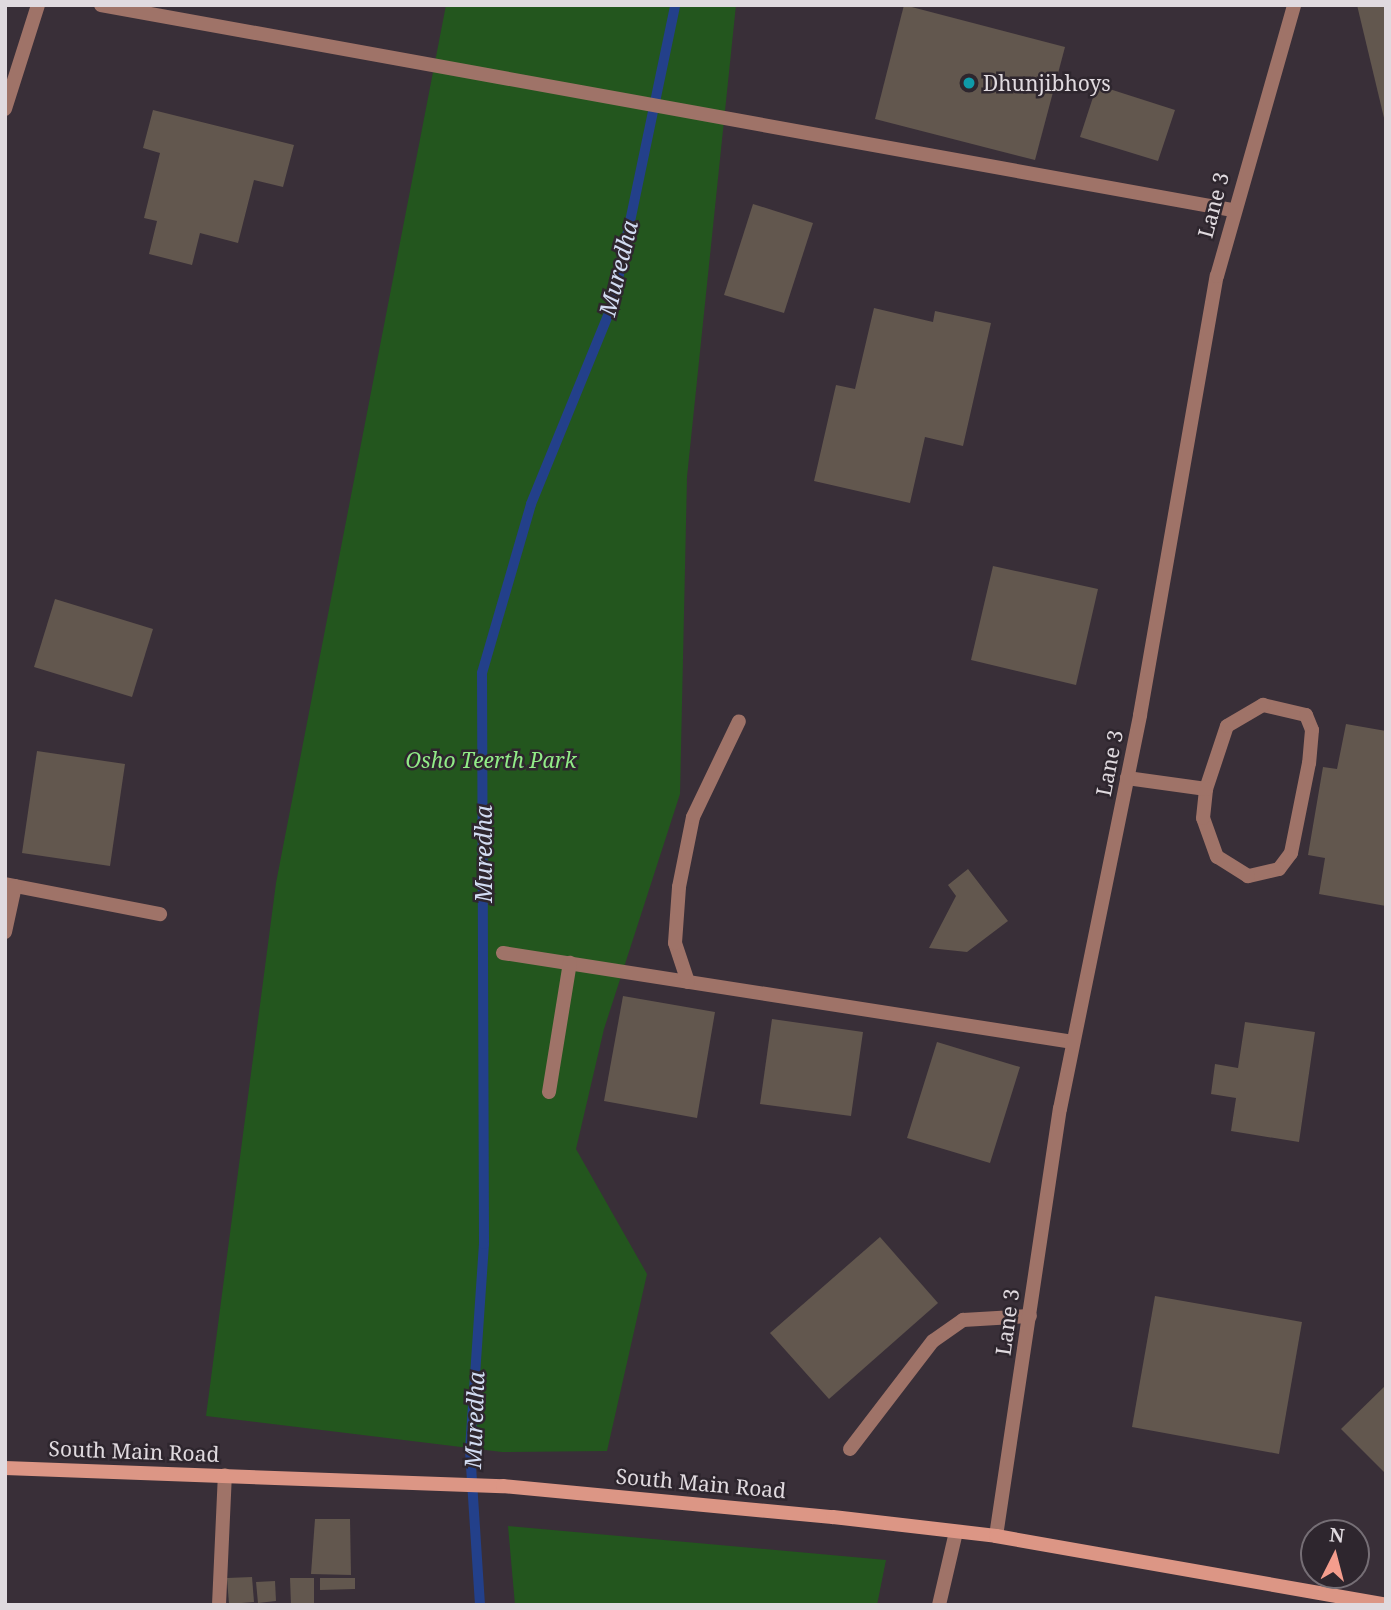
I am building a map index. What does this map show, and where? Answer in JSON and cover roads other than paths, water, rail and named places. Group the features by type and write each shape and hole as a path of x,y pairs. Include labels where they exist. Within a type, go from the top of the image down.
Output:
{"main road":[{"name":"South Main Road","path":"5,1468 503,1486 996,1536 1386,1605"}],"street":[{"path":"5,109 38,5"},
{"path":"101,5 473,76 769,126 1232,210"},
{"name":"Lane 3","path":"996,1536 1073,1042 1127,778 1232,210 1294,5"},
{"path":"1263,705 1306,715 1312,730 1309,763 1291,853 1279,869 1248,876 1217,857 1203,818 1206,789 1227,726 1242,713 1263,705"},
{"path":"688,982 675,943 678,887 693,817 739,721"},
{"path":"1127,778 1206,789"},
{"path":"5,932 10,885 160,914"},
{"path":"503,953 1073,1042"},
{"path":"549,1092 570,963"},
{"path":"850,1449 933,1341 963,1320 1030,1316"},
{"path":"219,1605 225,1475"},
{"path":"939,1605 956,1532"}],"waterway":[{"name":"Muredha","path":"480,1605 470,1449 484,1244 482,673 531,504 613,303 675,5"}],"place":[{"name":"Dhunjibhoys","path":"969,83"}],"park label":[{"name":"Osho Teerth Park","path":"491,760"}]}
